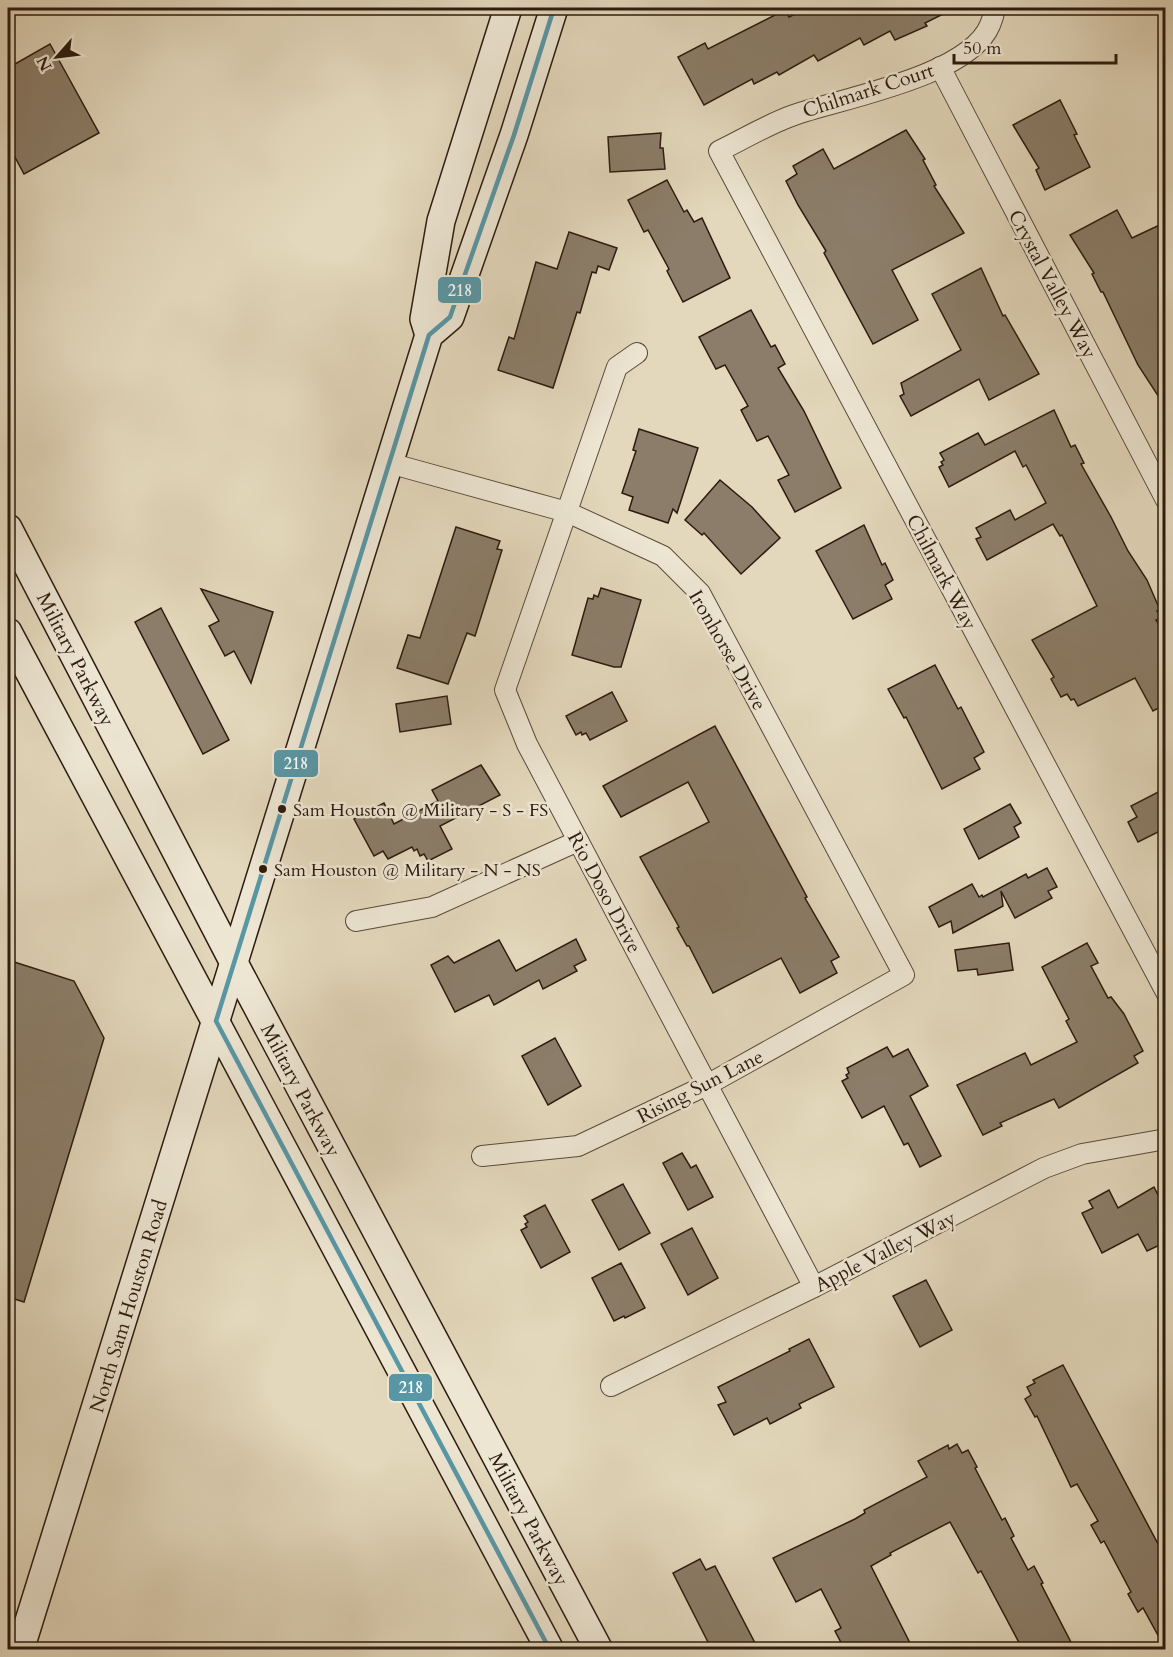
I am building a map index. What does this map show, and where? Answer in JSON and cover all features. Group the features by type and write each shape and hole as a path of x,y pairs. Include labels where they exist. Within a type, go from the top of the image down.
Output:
{"main road":[{"path":"508,8 441,221 424,319 429,335 450,317 514,135 554,8"},
{"name":"North Sam Houston Road","path":"20,1650 429,335"},
{"name":"Military Parkway","path":"8,528 234,963 599,1650"},
{"path":"8,632 550,1650"}],"street":[{"name":"Chilmark Court","path":"719,151 793,116 887,88 940,67 966,53 986,35 995,12 994,8"},
{"name":"Crystal Valley Way","path":"940,67 1166,500"},
{"name":"Chilmark Way","path":"719,151 1166,992"},
{"name":"Rio Doso Drive","path":"638,353 617,367 505,690 527,744 814,1287"},
{"name":"Ironhorse Drive","path":"389,463 567,512 663,556 700,593 904,975"},
{"path":"356,921 432,907 578,841"},
{"name":"Rising Sun Lane","path":"482,1156 578,1146 707,1085 904,975"},
{"name":"Apple Valley Way","path":"611,1386 814,1287 1044,1168 1082,1154 1166,1139"}],"building":[{"path":"808,8 955,8 925,23 927,26 895,40 890,31 864,45 860,38 818,61 814,55 779,75 777,72 754,84 752,79 704,105 678,57 705,43 708,49 785,10 789,17"},
{"path":"50,44 99,133 24,174 8,144 8,68"},
{"path":"1060,100 1090,167 1045,190 1036,170 1039,168 1013,125"},
{"path":"906,130 925,159 923,160 936,185 934,186 964,233 892,270 918,320 873,344 824,253 826,251 786,181 797,174 793,166 823,149 834,169"},
{"path":"661,133 660,148 663,148 665,169 610,172 608,137"},
{"path":"667,180 684,212 687,210 694,222 702,218 730,278 683,302 667,271 669,269 648,230 644,232 628,200"},
{"path":"1117,210 1132,238 1166,222 1166,408 1138,365 1092,274 1094,273 1070,235"},
{"path":"569,232 617,248 609,270 598,266 596,273 592,272 553,388 498,370 509,337 514,339 536,262 557,269"},
{"path":"981,268 1003,316 1005,315 1039,374 989,400 979,379 911,416 900,396 904,394 901,383 961,350 932,294"},
{"path":"751,310 771,347 775,345 785,364 778,368 804,411 841,488 795,512 778,480 789,475 768,436 757,441 741,410 748,406 725,365 716,369 699,337"},
{"path":"1054,410 1071,447 1075,445 1084,463 1081,464 1128,551 1147,580 1160,610 1157,611 1161,618 1156,620 1166,634 1166,704 1153,711 1135,678 1078,706 1067,694 1061,697 1051,679 1054,677 1032,640 1097,606 1062,535 1060,536 1053,524 987,560 976,539 981,537 976,528 1010,510 1015,520 1046,503 1026,465 1023,467 1015,451 949,487 939,467 943,465 941,462 944,460 940,453 978,433 985,445"},
{"path":"639,429 698,448 677,513 673,509 668,523 629,510 633,497 622,493 636,451 633,450"},
{"path":"720,480 752,507 780,538 741,574 704,533 702,535 685,520"},
{"path":"864,525 882,565 885,563 893,580 885,585 892,599 853,619 816,551"},
{"path":"456,527 500,541 497,549 502,550 475,636 467,633 448,684 397,668 408,635 420,638"},
{"path":"601,588 641,600 621,667 572,655 588,598 593,599 594,595 598,597"},
{"path":"201,589 273,612 251,683 234,651 225,656 209,626 219,621"},
{"path":"161,608 229,740 203,754 135,622"},
{"path":"935,665 958,709 961,707 984,752 974,758 980,769 942,789 906,717 904,718 888,689"},
{"path":"612,692 627,721 590,740 586,733 582,735 581,732 576,735 566,716"},
{"path":"447,696 451,724 400,732 396,704"},
{"path":"715,726 807,897 805,898 839,957 831,961 837,973 800,993 781,958 713,993 677,928 679,927 640,857 709,822 688,782 621,817 603,786"},
{"path":"481,765 500,795 440,826 452,849 428,861 424,854 420,856 417,849 414,851 412,847 388,859 383,851 374,856 354,819 384,803 394,824 438,801 432,790"},
{"path":"1166,788 1166,828 1138,842 1128,822 1137,817 1131,806"},
{"path":"1010,804 1021,823 1014,827 1019,837 979,859 964,829"},
{"path":"1047,868 1057,887 1048,891 1052,898 1015,918 1001,891 1003,906 953,933 951,921 939,927 929,907 972,884 979,897 982,895 983,897 1026,874 1028,878"},
{"path":"576,939 586,960 574,966 577,971 543,989 539,980 494,1005 489,995 455,1012 431,965 448,956 454,963 499,940 516,971"},
{"path":"1009,943 1013,970 978,975 977,969 958,971 955,950"},
{"path":"1087,943 1098,963 1091,966 1108,998 1111,997 1124,1014 1143,1051 1134,1056 1138,1063 1059,1108 1054,1099 1000,1123 1002,1126 983,1135 957,1085 1025,1053 1031,1065 1077,1042 1066,1021 1069,1019 1042,967"},
{"path":"8,960 74,981 104,1038 24,1302 8,1297"},
{"path":"555,1038 581,1086 548,1105 522,1056"},
{"path":"887,1047 893,1057 908,1049 928,1086 910,1096 941,1156 920,1167 908,1143 904,1145 884,1106 862,1118 842,1081 848,1078 847,1068"},
{"path":"682,1153 691,1168 696,1165 713,1197 688,1210 663,1163"},
{"path":"623,1184 650,1233 619,1250 592,1200"},
{"path":"1154,1187 1158,1195 1166,1191 1166,1242 1147,1251 1138,1234 1102,1253 1082,1213 1093,1208 1089,1201 1109,1190 1118,1208"},
{"path":"545,1205 570,1252 541,1268 521,1230 527,1227 525,1224 528,1222 524,1216"},
{"path":"692,1228 718,1278 688,1295 661,1244"},
{"path":"621,1263 645,1308 614,1321 592,1278"},
{"path":"926,1280 952,1330 920,1347 893,1296"},
{"path":"809,1339 834,1387 799,1404 801,1408 770,1424 767,1418 734,1435 718,1405 726,1402 718,1387"},
{"path":"1063,1365 1166,1559 1166,1650 1143,1608 1138,1612 1128,1594 1131,1592 1104,1541 1101,1543 1091,1525 1098,1521 1077,1484 1071,1487 1037,1416 1035,1417 1025,1399 1031,1395 1027,1387 1035,1383 1033,1380"},
{"path":"957,1444 962,1453 968,1450 1002,1520 1005,1518 1014,1536 1011,1538 1028,1570 1034,1566 1075,1650 1023,1650 981,1571 978,1573 950,1522 890,1553 891,1555 871,1566 911,1645 902,1650 845,1650 835,1631 841,1628 821,1589 796,1602 773,1558 855,1519 865,1513 864,1510 927,1477 918,1461 948,1445 949,1449"},
{"path":"700,1559 706,1570 715,1566 755,1643 742,1650 712,1650 673,1573"}],"transit line":[{"name":"218","path":"550,1650 216,1021 429,335 450,317 514,135 554,8"}],"place":[{"name":"Sam Houston @ Military - S - FS","path":"282,809"},
{"name":"Sam Houston @ Military - N - NS","path":"263,869"}]}
